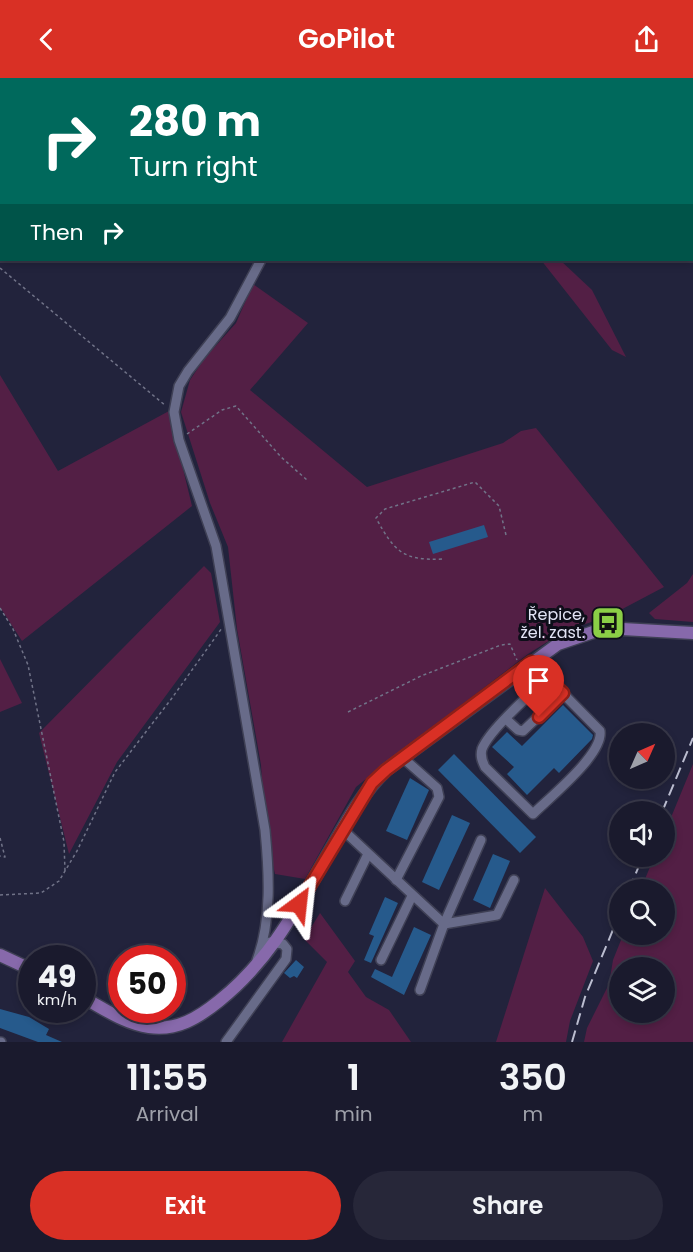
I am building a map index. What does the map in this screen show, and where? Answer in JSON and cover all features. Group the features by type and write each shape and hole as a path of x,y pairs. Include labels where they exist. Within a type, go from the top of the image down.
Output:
{"main road":[{"path":"96,1004 131,1023 147,1027 171,1027 195,1019 252,973 372,783 402,757 558,644 605,628 693,633"},
{"path":"0,955 18,963"}],"street":[{"path":"226,1042 286,959 287,949 271,940 266,830 227,620 216,546 179,440 174,411 179,386 188,370 230,318 260,261"},
{"path":"526,665 547,678 563,693 600,731 601,736 593,755 533,814 485,767 481,759 482,750 506,719 547,678"},
{"path":"506,719 518,730 523,731 563,693"},
{"path":"396,880 439,797 437,788 402,757"},
{"path":"342,829 444,924"},
{"path":"420,990 444,924 481,840"},
{"path":"345,900 368,854"},
{"path":"444,924 497,915 514,880"},
{"path":"381,960 412,896"}],"path":[{"path":"0,268 152,396 174,411"},
{"path":"179,440 222,410 236,406 281,457 308,480"},
{"path":"442,559 419,560 399,552 376,518 385,509 475,482 499,506 506,535"},
{"path":"0,608 13,629 28,665 64,842 65,872"},
{"path":"0,895 41,892 59,881 115,772 172,698 227,620"},
{"path":"348,712 422,676 501,645 510,644 526,665"},
{"path":"0,838 4,857 0,856"}],"shaded area":[{"path":"542,261 561,261 592,290 626,357 612,350"},
{"path":"253,284 308,323 250,390 367,487 503,443 521,431 536,428 664,587 611,615 563,632 528,654 356,787 305,879 275,874 265,830 261,765 237,629 228,547 210,503 181,412 190,380 204,359 236,323"},
{"path":"0,375 58,471 169,411 192,506 22,641 0,607"},
{"path":"204,566 211,573 220,622 117,762 69,854 39,733"},
{"path":"693,574 693,622 655,619 649,613 687,583"},
{"path":"0,659 22,703 0,712"},
{"path":"693,764 693,1042 584,1042 587,1028 609,984 609,1023 675,1023 675,957 614,957 619,945 675,945 675,879 645,879 650,867 675,867 675,808"},
{"path":"545,888 583,937 593,961 570,1021 566,1042 496,1042"},
{"path":"320,913 355,961 348,972 366,997 389,1010 411,1042 282,1042 327,962 304,939"}],"building":[{"path":"484,525 488,537 433,554 429,542"},
{"path":"563,705 593,735 592,739 559,773 554,768 527,795 507,774 514,767 492,747 507,732 522,746"},
{"path":"454,754 536,837 520,853 438,770"},
{"path":"410,778 429,790 407,840 386,831"},
{"path":"452,815 470,823 439,890 422,882"},
{"path":"493,854 510,861 490,908 473,900"},
{"path":"385,897 398,903 371,963 364,960 374,936 369,934"},
{"path":"414,927 431,935 404,995 371,977 375,969 392,977"},
{"path":"296,960 304,967 297,978 294,976 290,978 284,973"},
{"path":"0,1009 18,1014 18,1023 39,1023 49,1029 46,1035 62,1042 38,1042 0,1028"}],"railway":[{"path":"667,801 693,738"},
{"path":"634,879 638,867"},
{"path":"572,1042 585,997 609,939"}],"place":[{"name":"Řepice, žel. zast.","path":"608,623"}],"route":[{"path":"299,904 342,829 372,783 386,770 531,662 563,693 539,717"}]}
